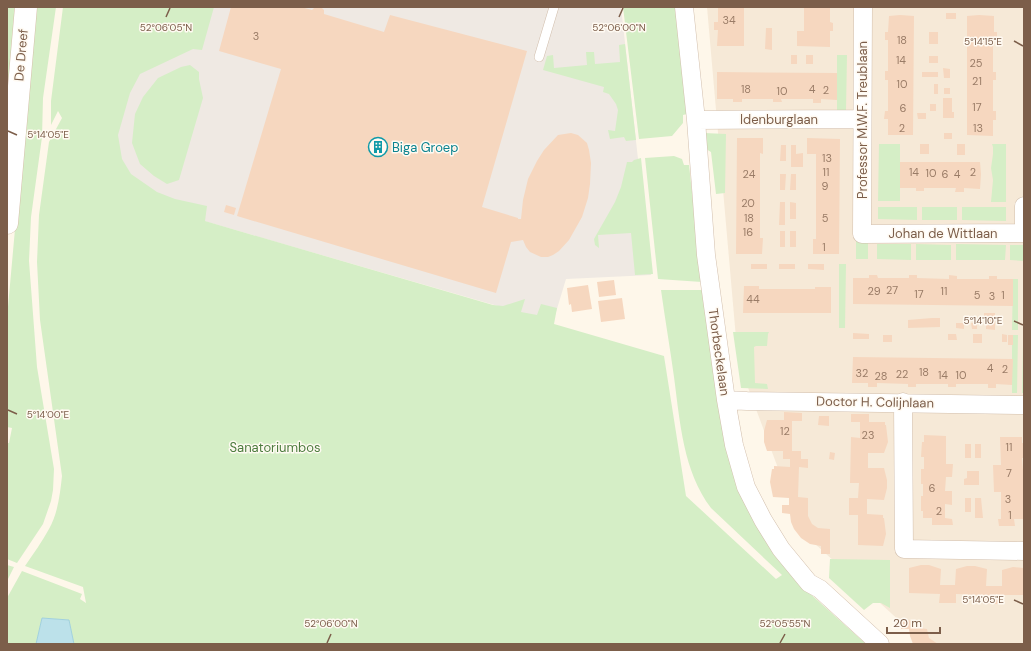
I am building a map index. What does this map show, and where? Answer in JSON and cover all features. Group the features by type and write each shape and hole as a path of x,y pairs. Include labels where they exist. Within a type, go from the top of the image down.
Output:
{"main road":[{"name":"De Dreef","path":"7,223 26,7"}],"street":[{"name":"Thorbeckelaan","path":"684,7 696,120 706,255 726,400 734,445 746,487 762,520 781,549 809,583 820,589 880,644"},
{"name":"Professor M.W.F. Treublaan","path":"862,234 863,7"},
{"name":"Idenburglaan","path":"696,120 862,119"},
{"path":"1024,206 1024,233"},
{"name":"Johan de Wittlaan","path":"862,234 1024,233"},
{"name":"Doctor H. Colijnlaan","path":"726,400 1024,404"},
{"path":"903,402 904,549 1024,551"}],"lane":[{"path":"539,57 554,7"}],"shaded area":[{"path":"125,7 621,7 651,275 566,279 553,322 104,192"},
{"path":"707,7 1024,7 1024,644 925,644 802,532 738,361"}],"green space":[{"path":"7,7 16,7 7,105"},
{"path":"35,7 56,7 43,98 42,137 31,217 29,261 37,367 54,469 51,501 43,524 17,563 7,559 7,443 9,443 12,428 7,427 7,318"},
{"name":"Sanatoriumbos","path":"63,7 214,7 202,50 193,49 140,74 130,93 118,135 122,159 131,174 157,192 175,199 207,206 205,221 493,305 503,306 525,299 521,312 537,315 541,304 557,308 554,324 664,356 686,496 776,579 782,575 711,508 694,478 684,446 661,290 702,290 725,443 733,474 748,511 796,581 866,644 74,644 69,620 42,618 36,644 7,644 7,598 22,571 82,594 80,599 86,603 83,587 25,566 43,539 55,516 62,476 40,320 37,262 39,215 49,142 62,118 58,111 51,125 51,101"},
{"path":"623,7 676,7 687,114 683,115 683,123 672,136 639,139"},
{"path":"625,44 636,140 626,141 624,137 610,139 608,130 615,131 618,110 609,94 603,92 604,87 543,70 547,56 553,55 554,68 587,65 586,52 594,52 595,64 620,62 619,45"},
{"path":"837,55 847,55 846,110 837,110"},
{"path":"190,65 199,72 203,98 179,180 167,184 154,176 140,164 132,143 135,114 143,97 158,78 181,67"},
{"path":"704,133 726,134 725,193 716,194 711,152 706,149"},
{"path":"879,144 900,144 900,201 878,201"},
{"path":"992,144 1006,144 1006,202 991,202 993,180 991,168 993,154"},
{"path":"674,156 682,159 684,165 689,165 702,282 658,279 645,158"},
{"path":"641,158 653,274 635,275 631,233 598,235 599,248 595,245 594,239 615,202 621,187 627,162 632,162"},
{"path":"878,207 917,207 917,220 878,219"},
{"path":"922,207 957,207 957,220 922,220"},
{"path":"962,207 1006,207 1006,221 962,220"},
{"path":"856,239 868,239 868,259 856,259"},
{"path":"877,244 911,244 911,260 877,259"},
{"path":"916,244 951,245 951,260 916,260"},
{"path":"956,244 1006,245 1005,260 956,260"},
{"path":"1010,245 1024,245 1024,261 1010,260"},
{"path":"839,264 846,264 845,328 839,328"},
{"path":"1024,266 1024,329 1023,329"},
{"path":"1013,279 1018,279 1018,330 1012,330"},
{"path":"733,332 769,332 767,346 754,347 755,383 767,384 768,389 741,388"},
{"path":"1012,335 1018,335 1017,393 1012,393"},
{"path":"1023,345 1024,393 1022,393"},
{"path":"830,559 890,560 890,608 881,603 873,603 864,610 829,578"},
{"path":"7,565 14,567 7,581"}],"water":[{"path":"42,618 69,620 74,644 36,644"}],"building":[{"name":"Biga Groep","path":"231,7 301,7 312,10 315,7 321,7 324,10 324,14 384,32 390,15 527,51 482,207 521,219 523,200 528,179 544,150 558,135 571,133 578,135 587,143 589,150 591,163 590,184 588,198 582,217 569,240 559,251 548,257 541,257 530,252 523,240 511,242 496,293 237,216 281,69 219,51"},
{"path":"718,7 744,7 744,46 717,46 718,30 714,30 714,22 718,22"},
{"path":"804,7 830,7 830,22 833,23 833,31 830,31 830,47 797,46 797,31 804,31"},
{"path":"946,13 956,13 956,19 946,19"},
{"path":"889,16 914,16 913,135 888,135 888,119 884,119 885,111 888,111 888,80 885,80 885,71 888,71 888,40 885,40 885,32 888,32"},
{"path":"967,16 994,16 994,32 997,32 997,40 993,40 993,72 996,72 996,80 993,80 993,111 996,111 996,120 993,120 993,136 967,135"},
{"path":"766,28 772,28 772,50 765,49"},
{"path":"929,32 938,32 938,44 929,44"},
{"path":"791,55 797,55 797,64 791,64"},
{"path":"806,55 813,55 813,64 806,64"},
{"path":"929,56 938,56 938,63 929,63"},
{"path":"943,68 950,69 950,78 944,78"},
{"path":"717,72 837,73 837,100 821,99 821,103 813,103 813,99 781,99 782,102 773,102 773,99 742,99 742,102 733,102 733,99 717,99"},
{"path":"922,72 938,72 938,77 922,77"},
{"path":"934,84 938,84 938,94 934,94"},
{"path":"944,88 950,88 950,94 944,94"},
{"path":"943,98 952,98 952,112 954,112 954,118 943,118"},
{"path":"930,104 936,104 936,111 930,111"},
{"path":"917,113 926,113 926,119 918,119"},
{"path":"944,133 952,133 952,139 944,139"},
{"path":"737,138 763,138 763,154 760,153 760,238 763,238 762,254 736,254"},
{"path":"807,138 840,139 839,254 813,254 813,239 816,239 816,154 807,154"},
{"path":"920,144 929,144 929,154 920,154"},
{"path":"957,144 965,144 965,155 957,155"},
{"path":"781,145 786,145 786,161 780,161"},
{"path":"791,145 796,145 796,154 803,153 803,167 791,167"},
{"path":"900,162 980,162 980,189 964,188 964,192 955,192 956,188 924,188 924,191 916,191 916,188 900,188"},
{"path":"780,174 786,174 785,190 780,190"},
{"path":"791,174 796,174 796,190 790,190"},
{"path":"780,202 785,202 785,225 779,225"},
{"path":"790,202 796,203 796,219 790,219"},
{"path":"226,205 236,208 234,215 224,212"},
{"path":"780,231 785,231 785,247 780,247"},
{"path":"790,231 796,231 796,247 790,247"},
{"path":"751,264 767,264 767,269 751,269"},
{"path":"779,264 795,264 795,269 779,269"},
{"path":"808,264 824,264 824,270 808,269"},
{"path":"869,275 877,275 878,278 909,278 909,275 917,275 917,278 949,279 949,275 957,276 957,279 989,279 989,276 997,276 997,279 1013,279 1013,306 853,304 853,278 869,278"},
{"path":"614,280 616,295 599,297 597,282"},
{"path":"588,285 592,309 572,312 571,304 569,305 567,288"},
{"path":"744,286 759,286 759,289 815,289 815,287 831,287 831,313 743,313"},
{"path":"622,298 625,319 601,322 598,301"},
{"path":"984,313 995,313 995,330 986,329 986,324 984,324"},
{"path":"940,318 940,327 908,328 908,320"},
{"path":"956,323 964,323 964,329 956,328"},
{"path":"971,323 977,323 977,329 972,329"},
{"path":"853,333 869,334 869,339 853,339"},
{"path":"948,334 956,334 957,340 948,340"},
{"path":"973,334 982,334 982,343 973,343"},
{"path":"1002,334 1007,335 1007,342 1002,342"},
{"path":"883,335 892,335 892,342 883,342"},
{"path":"1008,335 1013,335 1013,345 1008,345"},
{"path":"853,357 1013,359 1012,385 996,384 996,388 988,388 988,384 956,384 956,387 948,387 948,384 916,384 916,387 908,387 908,384 877,383 877,387 868,387 868,383 852,383"},
{"path":"784,412 802,413 802,421 792,421 792,451 801,451 801,459 808,459 808,468 799,467 798,497 808,498 808,516 812,524 818,528 830,529 830,554 821,554 821,546 810,544 801,538 794,529 790,514 782,513 782,505 789,505 789,498 773,497 770,482 772,469 774,469 774,466 790,467 790,459 783,459 783,451 767,451 764,442 764,431 767,420 784,420"},
{"path":"851,414 869,414 869,422 885,422 886,425 888,442 884,453 868,453 868,468 884,468 887,480 884,500 867,499 867,514 883,515 886,534 883,546 858,545 858,515 849,515 849,498 858,498 859,483 850,483 851,437 860,438 860,422 851,422"},
{"path":"819,416 829,416 829,426 818,425"},
{"path":"924,435 946,436 946,464 953,464 952,477 946,477 945,491 952,491 952,505 945,504 945,518 952,519 953,525 932,525 932,518 923,518 923,511 921,511 923,484 921,484 921,469 924,469 924,457 921,457"},
{"path":"1000,437 1022,437 1022,443 1024,443 1024,458 1022,458 1024,470 1023,519 1014,519 1015,526 999,526 998,519 1001,519 1001,492 994,492 993,465 1001,465"},
{"path":"965,444 971,444 971,458 965,458"},
{"path":"975,444 981,444 981,458 975,458"},
{"path":"830,452 835,453 834,460 829,459"},
{"path":"967,471 979,471 979,485 964,485 964,479 967,478"},
{"path":"965,498 971,498 971,512 965,512"},
{"path":"975,498 981,498 983,518 975,518"},
{"path":"929,565 941,569 940,585 955,585 956,569 967,566 975,566 987,569 986,586 1002,586 1002,570 1013,567 1024,568 1024,595 1002,595 1002,604 985,604 986,595 956,594 956,603 939,603 940,594 909,593 909,568"},
{"path":"902,620 920,621 920,628 927,629 929,638 938,644 913,644 909,629 901,629"}],"place":[{"name":"Biga Groep","path":"378,147"}]}
